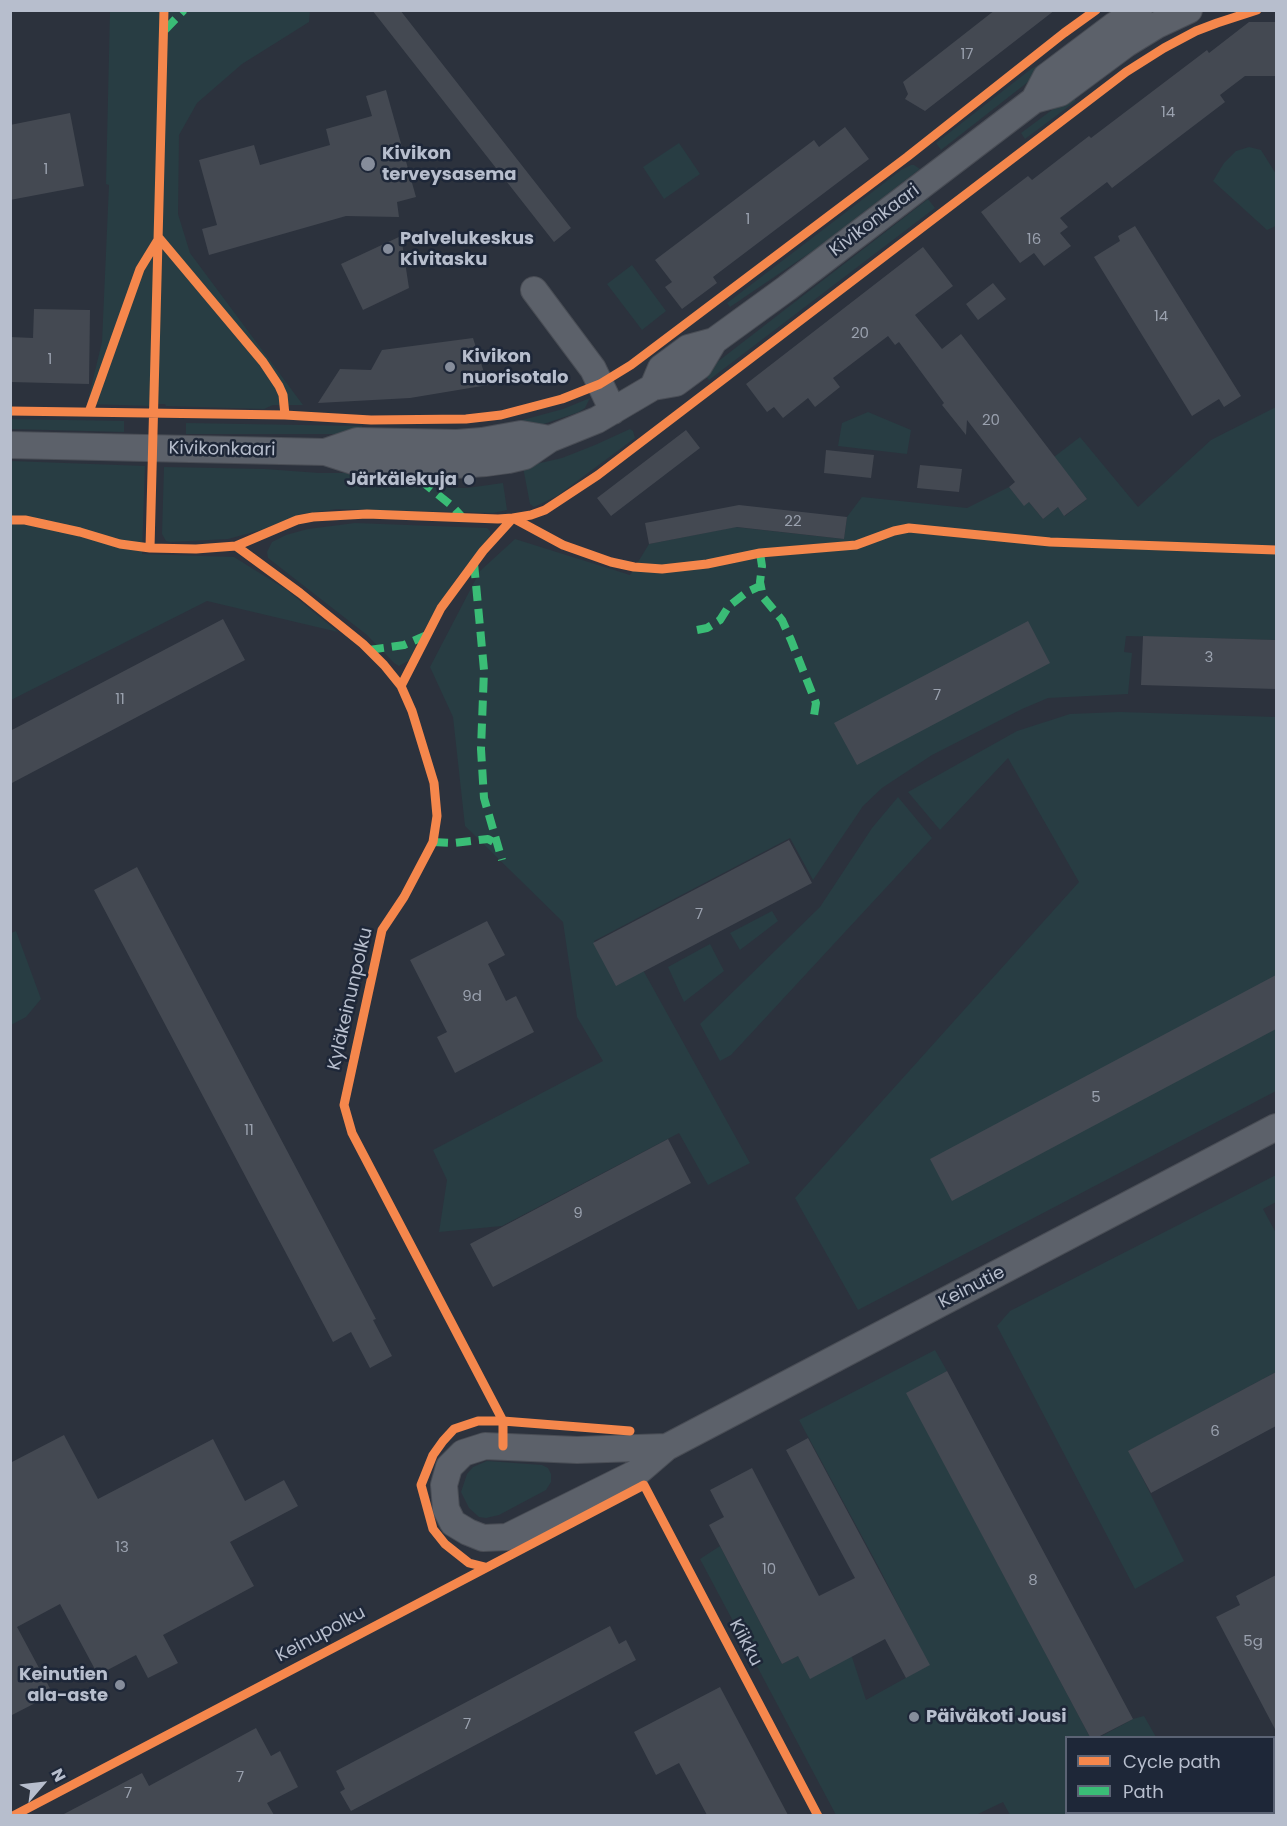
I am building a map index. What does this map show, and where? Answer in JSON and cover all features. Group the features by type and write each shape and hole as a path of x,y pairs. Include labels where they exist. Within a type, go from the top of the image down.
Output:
{"street":[{"name":"Kivikonkaari","path":"1034,100 1046,77 1115,25 1139,10"},
{"name":"Kivikonkaari","path":"10,445 325,452 356,462 455,465 486,463 525,456 550,439 613,411 653,387 676,383 694,371 714,341 1034,100 1060,93 1126,44 1189,10"},
{"path":"534,290 593,369 613,411"},
{"name":"Keinutie","path":"667,1447 577,1450 485,1446 463,1453 449,1467 444,1485 446,1509 453,1523 468,1532 483,1538 507,1537 638,1472 667,1447 1276,1127"}],"green space":[{"path":"110,11 310,11 309,22 242,64 197,103 179,135 178,214 190,253 303,405 273,405 264,409 166,406 165,404 150,404 150,406 87,404 102,342 109,185 106,184"},
{"path":"1042,63 1047,67 941,150 936,143 1031,69"},
{"path":"1072,95 1076,101 1025,139 1021,133"},
{"path":"679,143 700,174 664,199 643,167"},
{"path":"1249,147 1261,150 1276,174 1276,226 1267,230 1213,181 1224,163 1236,151"},
{"path":"911,165 920,169 817,248 730,307 727,303 901,170"},
{"path":"928,199 935,208 709,380 703,373"},
{"path":"632,265 666,311 642,330 607,284"},
{"path":"590,398 585,408 579,412 538,426 517,430 515,422 563,409"},
{"path":"1276,407 1276,640 1126,636 1124,652 1132,653 1128,694 1048,698 932,755 882,788 863,806 813,880 790,838 594,941 617,984 643,970 750,1163 708,1185 679,1133 502,1226 439,1232 447,1180 433,1150 603,1061 577,1017 563,922 465,826 453,717 430,667 480,571 515,539 630,575 649,544 735,527 844,539 847,517 862,497 967,508 1009,487 1024,505 1029,502 1043,519 1058,507 1065,516 1087,499 1054,457 1080,437 1138,507 1211,440"},
{"path":"868,412 911,430 907,454 838,446 842,423"},
{"path":"11,419 124,421 124,432 11,429"},
{"path":"186,423 362,426 362,434 186,434"},
{"path":"630,429 635,438 557,496 534,507 530,504 523,467 562,458"},
{"path":"11,461 145,466 142,554 234,557 287,590 338,632 207,601 11,700"},
{"path":"164,467 361,473 362,486 467,488 503,483 507,510 493,513 337,509 301,514 261,530 228,539 170,542 166,541 162,534"},
{"path":"355,523 487,528 490,531 490,536 438,606 410,660 399,666 367,635 268,558 267,552 272,542 286,535 308,529"},
{"path":"1120,712 1276,717 1276,1091 858,1310 795,1198 1079,882 1008,758 940,830 908,792 1017,731 1070,714"},
{"path":"898,797 932,838 731,1055 720,1061 700,1024 820,907 872,828"},
{"path":"772,911 778,921 740,950 730,933"},
{"path":"16,931 41,999 26,1017 11,1025 11,933"},
{"path":"710,944 724,971 684,1002 668,967"},
{"path":"1276,1175 1276,1202 1263,1209 1276,1233 1276,1372 1129,1451 1184,1561 1135,1589 997,1326 1010,1311"},
{"path":"935,1350 947,1371 907,1393 1089,1736 1065,1736 1065,1814 1197,1815 1010,1815 1003,1802 976,1815 836,1815 700,1559 720,1546 782,1664 798,1656 852,1657 866,1700 929,1665 799,1420"},
{"path":"487,1461 542,1465 548,1468 551,1482 546,1490 499,1515 479,1517 469,1508 461,1492 467,1474 473,1467"},
{"path":"1144,1716 1155,1736 1102,1736 1133,1719"}],"building":[{"path":"372,10 400,10 571,228 554,242"},
{"path":"995,10 1055,10 925,111 905,99 908,94 903,82"},
{"path":"1249,22 1276,22 1276,76 1245,76 1220,95 1225,102 1112,188 1107,182 1060,218 1068,227 1060,233 1071,246 1044,266 1034,253 1020,263 981,212 1028,176 1032,180 1207,50 1209,53"},
{"name":"Palvelukeskus Kivitasku","path":"386,90 416,197 397,202 399,217 346,216 209,255 202,229 217,225 199,160 254,145 260,165 330,145 326,129 372,116 366,96"},
{"path":"70,113 84,186 10,200 10,125"},
{"path":"845,127 869,159 713,277 717,283 682,309 665,287 672,282 655,260 814,140 819,147"},
{"path":"1135,226 1241,396 1224,407 1219,399 1192,416 1094,257 1120,241 1118,236"},
{"path":"401,236 409,288 363,310 341,264"},
{"path":"923,247 953,286 915,315 942,349 961,334 1087,499 1064,516 1058,507 1043,519 1029,502 1024,506 1009,487 1015,482 967,420 966,435 942,405 944,403 899,342 895,345 888,336 833,378 840,387 815,407 808,398 783,418 774,407 767,412 746,384"},
{"path":"993,283 1006,299 978,320 966,304"},
{"path":"34,309 90,310 89,384 10,382 10,337 33,338"},
{"path":"473,338 488,385 410,398 318,403 340,369 371,370 382,350"},
{"path":"686,430 700,448 611,516 597,498"},
{"path":"826,450 874,455 871,478 824,473"},
{"path":"920,465 962,469 959,492 917,488"},
{"path":"739,505 847,517 844,539 737,527 649,544 645,523"},
{"path":"223,619 245,660 10,784 10,731"},
{"path":"1028,621 1050,663 857,765 834,723"},
{"path":"1143,636 1276,640 1276,689 1141,685"},
{"path":"789,840 812,883 616,986 593,943"},
{"path":"137,867 376,1319 373,1320 392,1356 370,1368 351,1332 333,1342 94,890"},
{"path":"487,921 505,955 488,964 506,1001 516,996 534,1032 455,1073 437,1037 447,1032 410,960"},
{"path":"1276,975 1276,1029 952,1201 930,1159"},
{"path":"668,1139 691,1183 493,1287 470,1244"},
{"path":"947,1371 1133,1719 1100,1736 1089,1736 906,1393"},
{"path":"1276,1372 1276,1426 1151,1493 1128,1451"},
{"path":"64,1435 98,1499 213,1439 245,1501 284,1480 298,1506 230,1542 254,1586 163,1635 178,1663 148,1678 136,1655 98,1675 60,1604 17,1627 53,1694 10,1716 10,1463"},
{"path":"808,1438 930,1665 906,1678 885,1639 810,1679 798,1656 782,1664 709,1525 724,1517 710,1490 752,1468 819,1596 855,1578 786,1450"},
{"path":"1276,1575 1276,1731 1216,1617 1240,1605 1236,1596"},
{"path":"610,1626 619,1644 626,1640 636,1660 351,1811 340,1792 345,1789 336,1771"},
{"path":"720,1687 788,1815 707,1815 679,1763 656,1775 634,1732"},
{"path":"256,1728 271,1756 280,1751 298,1787 267,1803 274,1815 62,1815 142,1773 149,1786"}],"marked path":[{"path":"165,30 184,10"},
{"path":"420,480 463,518"},
{"path":"760,553 762,566 760,582 763,597 782,620 791,640 816,703 813,722"},
{"path":"474,563 484,670 481,749 484,798 502,860"},
{"path":"697,630 707,628 720,620 729,606 747,592 760,586"},
{"path":"369,650 404,645 427,635"},
{"path":"433,842 453,843 488,839 497,844"}],"cycle path":[{"path":"150,548 164,10"},
{"path":"10,411 285,415 371,420 466,419 501,415 562,399 600,384 631,365 907,157 1096,10"},
{"path":"513,518 545,510 598,475 1126,72 1196,31 1257,10"},
{"path":"159,238 263,362 283,395 285,415"},
{"path":"89,412 140,269 159,238"},
{"path":"10,520 25,520 80,532 120,544 150,548 196,549 236,546 297,520 313,517 367,514 513,518 563,545 611,562 634,567 662,569 707,564 760,553 856,545 909,528 1050,542 1276,550"},
{"path":"401,686 441,608 483,551 513,518"},
{"name":"Kyläkeinunpolku","path":"236,546 300,593 363,644 384,665 401,686 412,711 434,783 437,816 433,842 404,897 382,930 344,1105 352,1133 503,1421 503,1446"},
{"path":"485,1567 469,1563 445,1544 433,1529 421,1485 433,1455 454,1429 478,1421 503,1421 630,1431"},
{"name":"Keinupolku","path":"13,1816 644,1485 818,1816"}],"place":[{"name":"Kivikon terveysasema","path":"368,164"},
{"name":"Palvelukeskus Kivitasku","path":"388,249"},
{"name":"Kivikon nuorisotalo","path":"450,367"},
{"name":"Järkälekuja","path":"469,480"},
{"name":"Keinutien ala-aste","path":"120,1685"},
{"name":"Päiväkoti Jousi","path":"914,1717"}]}
